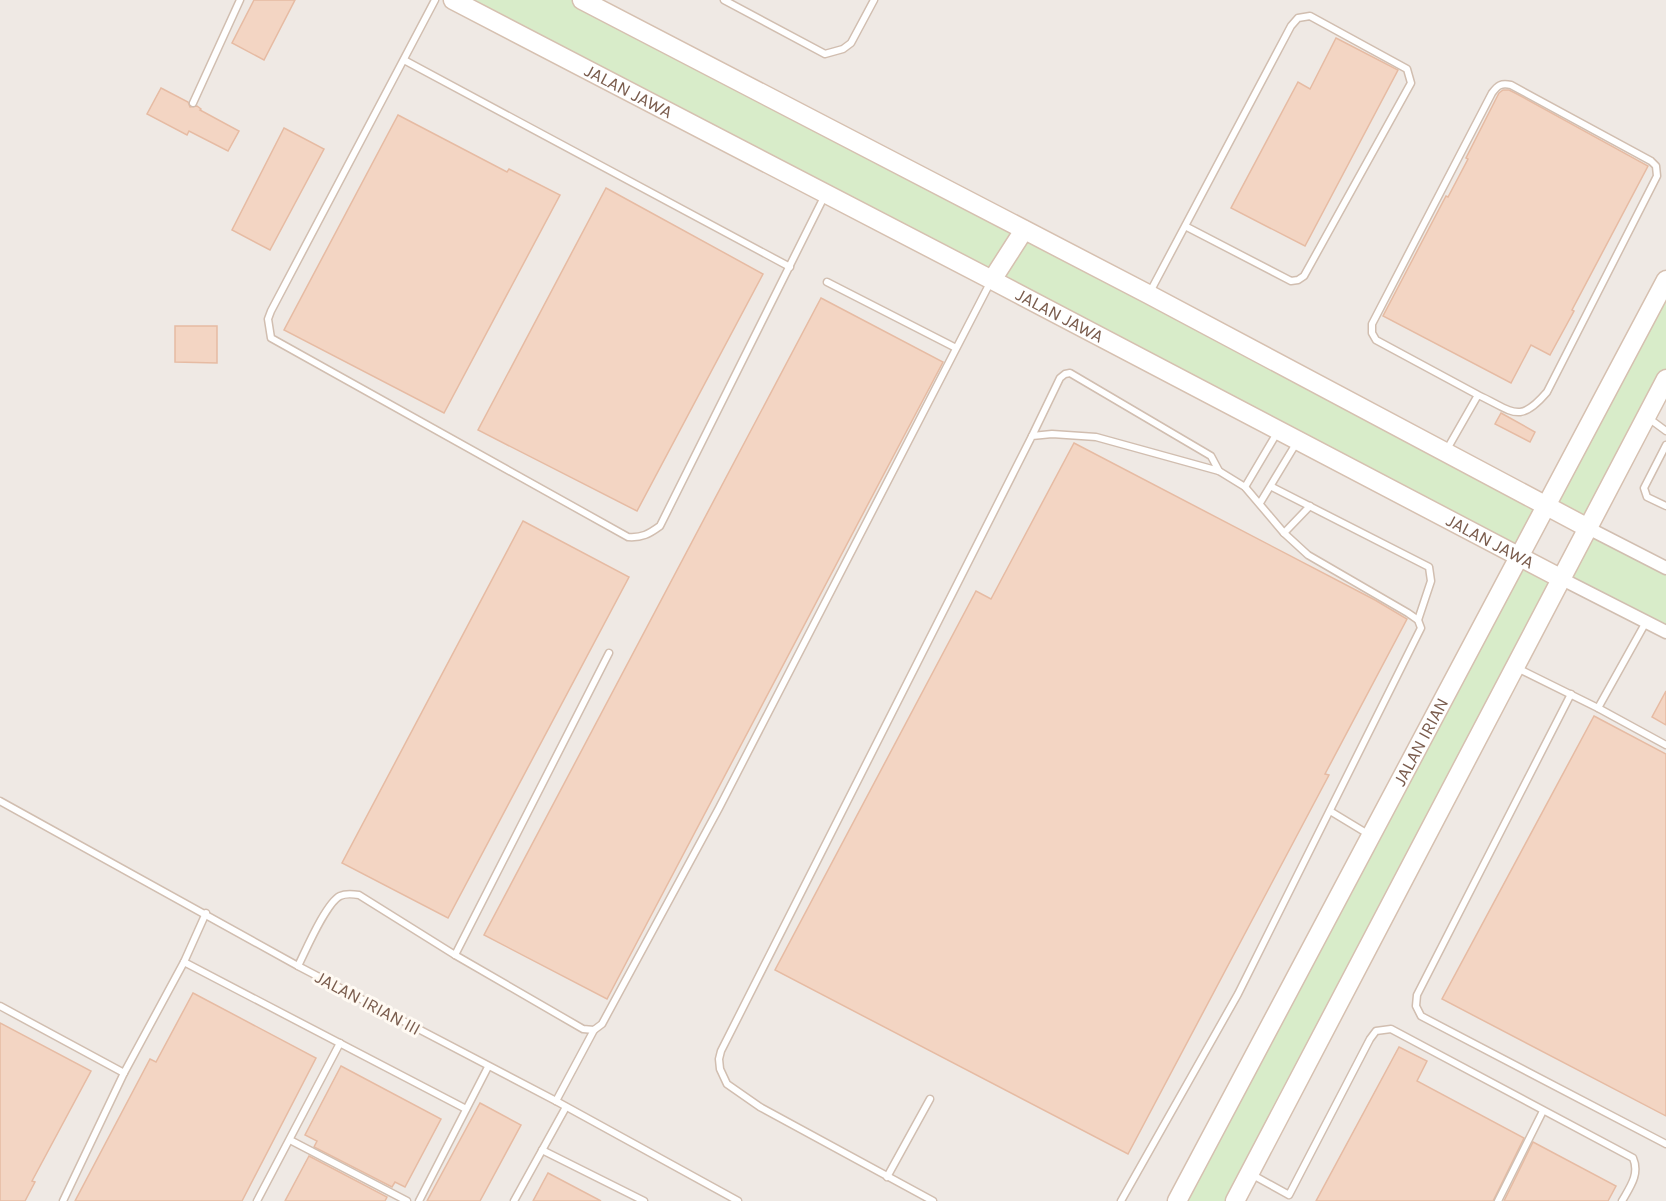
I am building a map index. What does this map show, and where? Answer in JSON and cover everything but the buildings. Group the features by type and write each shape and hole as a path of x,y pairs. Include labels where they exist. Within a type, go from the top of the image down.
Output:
{"street":[{"name":"JALAN JAWA","path":"453,0 992,280 1518,558 1666,632"},
{"path":"582,0 1148,294 1666,568"},
{"path":"992,280 1024,230"},
{"name":"JALAN IRIAN","path":"1177,1201 1666,280"},
{"path":"1235,1201 1666,379"}],"lane":[{"path":"194,103 240,0"},
{"path":"435,0 270,311 268,319 271,338 628,537 646,536 660,526 826,194"},
{"path":"724,0 825,54 836,53 851,43 874,0"},
{"path":"1148,294 1298,18 1310,16 1407,69 1411,82 1305,276 1292,281 1185,226"},
{"path":"404,60 790,267"},
{"path":"1500,84 1503,84 1511,85 1651,161 1656,166 1657,176 1547,392 1535,406 1526,412 1517,413 1478,395 1376,340 1371,333 1372,324 1492,93 1500,84"},
{"path":"556,1101 594,1030 602,1024 719,808 992,280"},
{"path":"827,282 956,348"},
{"path":"933,1201 760,1107 727,1084 720,1069 721,1051 1060,378 1070,373 1211,456 1219,471"},
{"path":"1446,451 1478,395"},
{"path":"1647,416 1666,431"},
{"path":"1245,487 1278,431"},
{"path":"1032,436 1052,434 1096,437 1219,471 1245,487 1284,533 1308,555 1418,620 1421,628 1238,994 1121,1201"},
{"path":"1260,503 1272,487 1298,441"},
{"path":"1666,445 1644,488 1647,497 1666,506"},
{"path":"1272,487 1429,567 1431,581 1418,620"},
{"path":"1284,533 1310,507"},
{"path":"1598,708 1646,621"},
{"path":"455,955 609,653"},
{"path":"1515,667 1666,745"},
{"path":"1571,694 1417,995 1416,1006 1421,1016 1666,1144"},
{"name":"JALAN IRIAN III","path":"0,801 206,913 298,966 556,1101 725,1198 738,1201"},
{"path":"1330,811 1371,836"},
{"path":"298,966 331,903 341,896 359,895 455,955 582,1029 594,1030"},
{"path":"63,1201 124,1073 184,962 206,913"},
{"path":"184,962 466,1109"},
{"path":"0,1006 124,1073"},
{"path":"1250,1173 1287,1198 1370,1039 1376,1030 1391,1029 1633,1158 1636,1173 1622,1201"},
{"path":"258,1201 340,1043"},
{"path":"419,1201 488,1067"},
{"path":"887,1177 930,1099"},
{"path":"514,1201 566,1107"},
{"path":"1498,1201 1543,1110"},
{"path":"290,1140 407,1201"},
{"path":"542,1150 644,1201"}],"shaded area":[{"path":"0,0 1666,0 1666,1201 0,1201"}],"green space":[{"path":"453,0 582,0 1547,505 1666,280 1666,379 1588,528 1547,506 1518,558"},
{"path":"1588,528 1666,568 1666,634 1562,579 1235,1201 1179,1201 1518,558 1561,579"}]}
